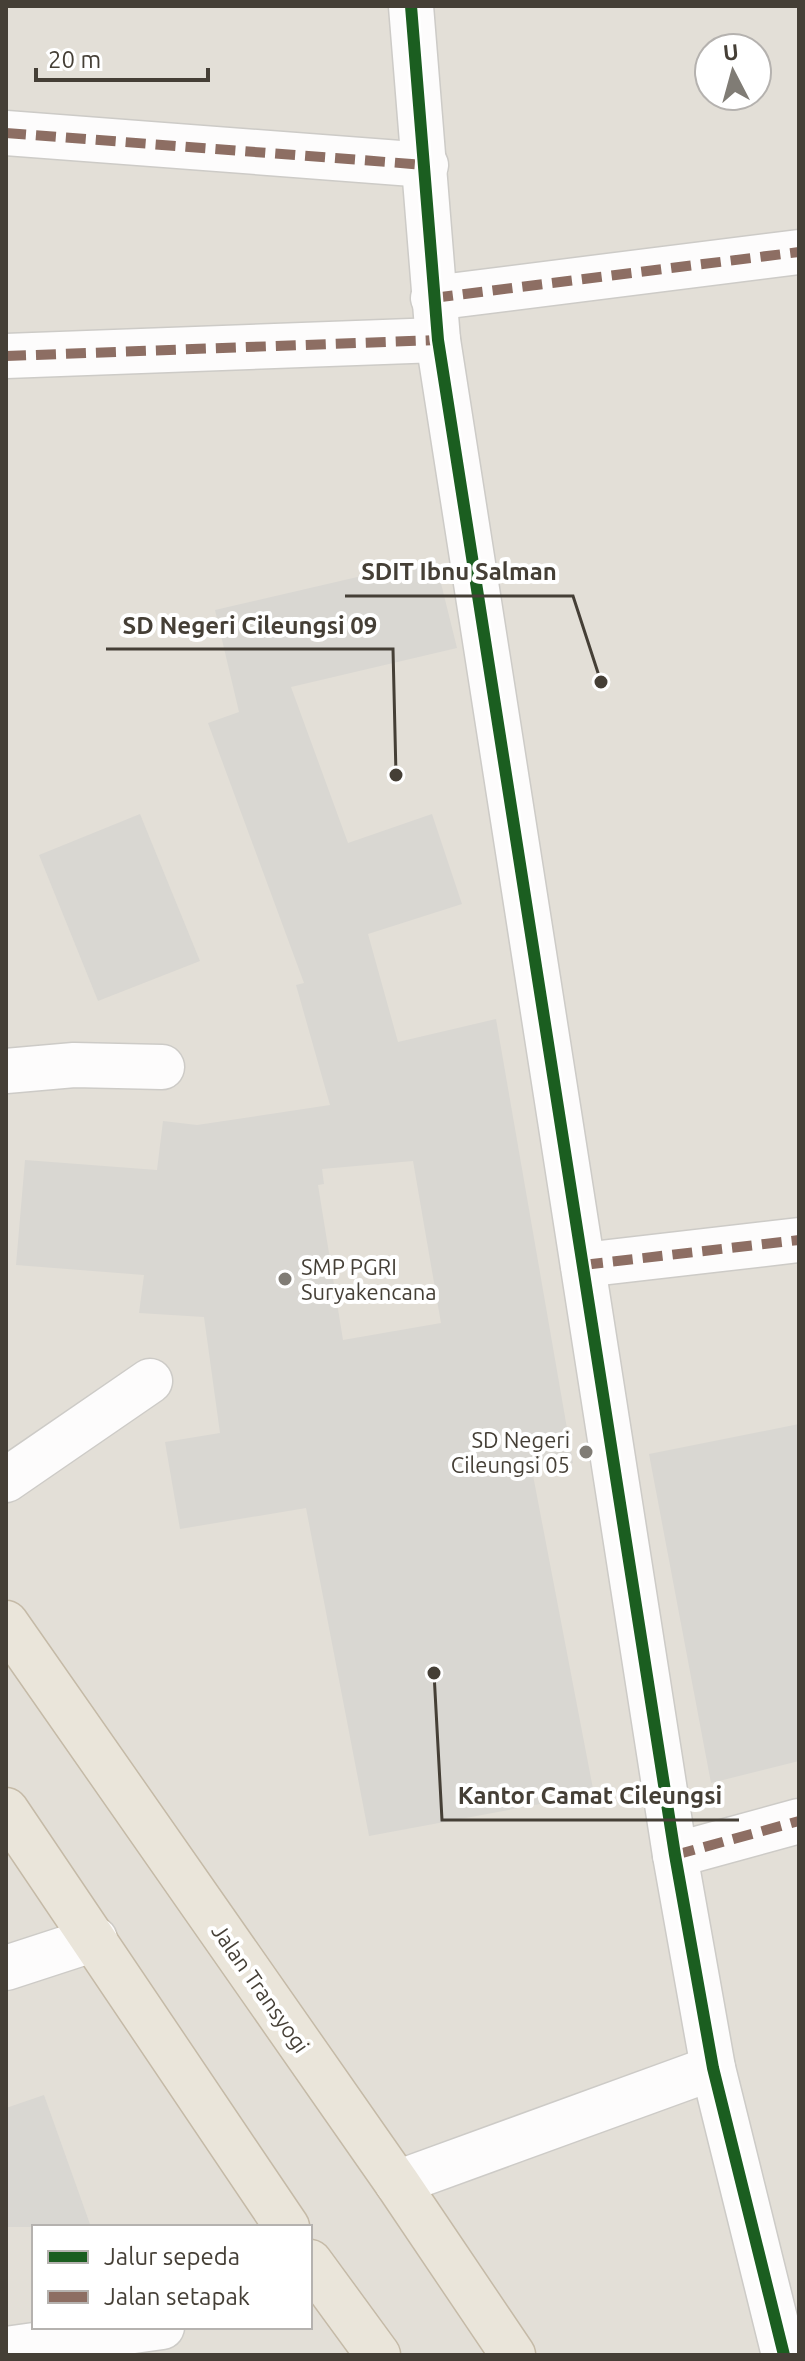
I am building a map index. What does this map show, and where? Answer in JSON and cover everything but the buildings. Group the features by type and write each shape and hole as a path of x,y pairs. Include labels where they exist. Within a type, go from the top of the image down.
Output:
{"highway":[{"name":"Jalan Transyogi","path":"6,1623 397,2183 513,2355"},
{"path":"6,1810 286,2225"},
{"path":"312,2268 323,2304 378,2355"}],"street":[{"path":"411,6 436,319 675,1855 713,2068 784,2355"},
{"path":"6,133 426,165"},
{"path":"6,356 436,319 799,252"},
{"path":"6,1071 74,1065 162,1067"},
{"path":"583,1265 799,1240"},
{"path":"6,1480 150,1381"},
{"path":"675,1855 799,1821"},
{"path":"6,1968 95,1939"},
{"path":"397,2183 713,2068"},
{"path":"6,2349 148,2329"}],"shaded area":[{"path":"6,6 799,6 799,2355 6,2355"}],"marked path":[{"path":"6,133 426,165"},
{"path":"433,298 799,252"},
{"path":"6,356 438,340"},
{"path":"583,1265 799,1240"},
{"path":"675,1855 799,1821"}],"cycle path":[{"path":"411,6 438,340 675,1855 713,2068 784,2355"}],"place":[{"name":"SDIT Ibnu Salman","path":"601,682"},
{"name":"SD Negeri Cileungsi 09","path":"396,775"},
{"name":"SMP PGRI Suryakencana","path":"285,1279"},
{"name":"SD Negeri Cileungsi 05","path":"586,1452"},
{"name":"Kantor Camat Cileungsi","path":"434,1673"}]}
